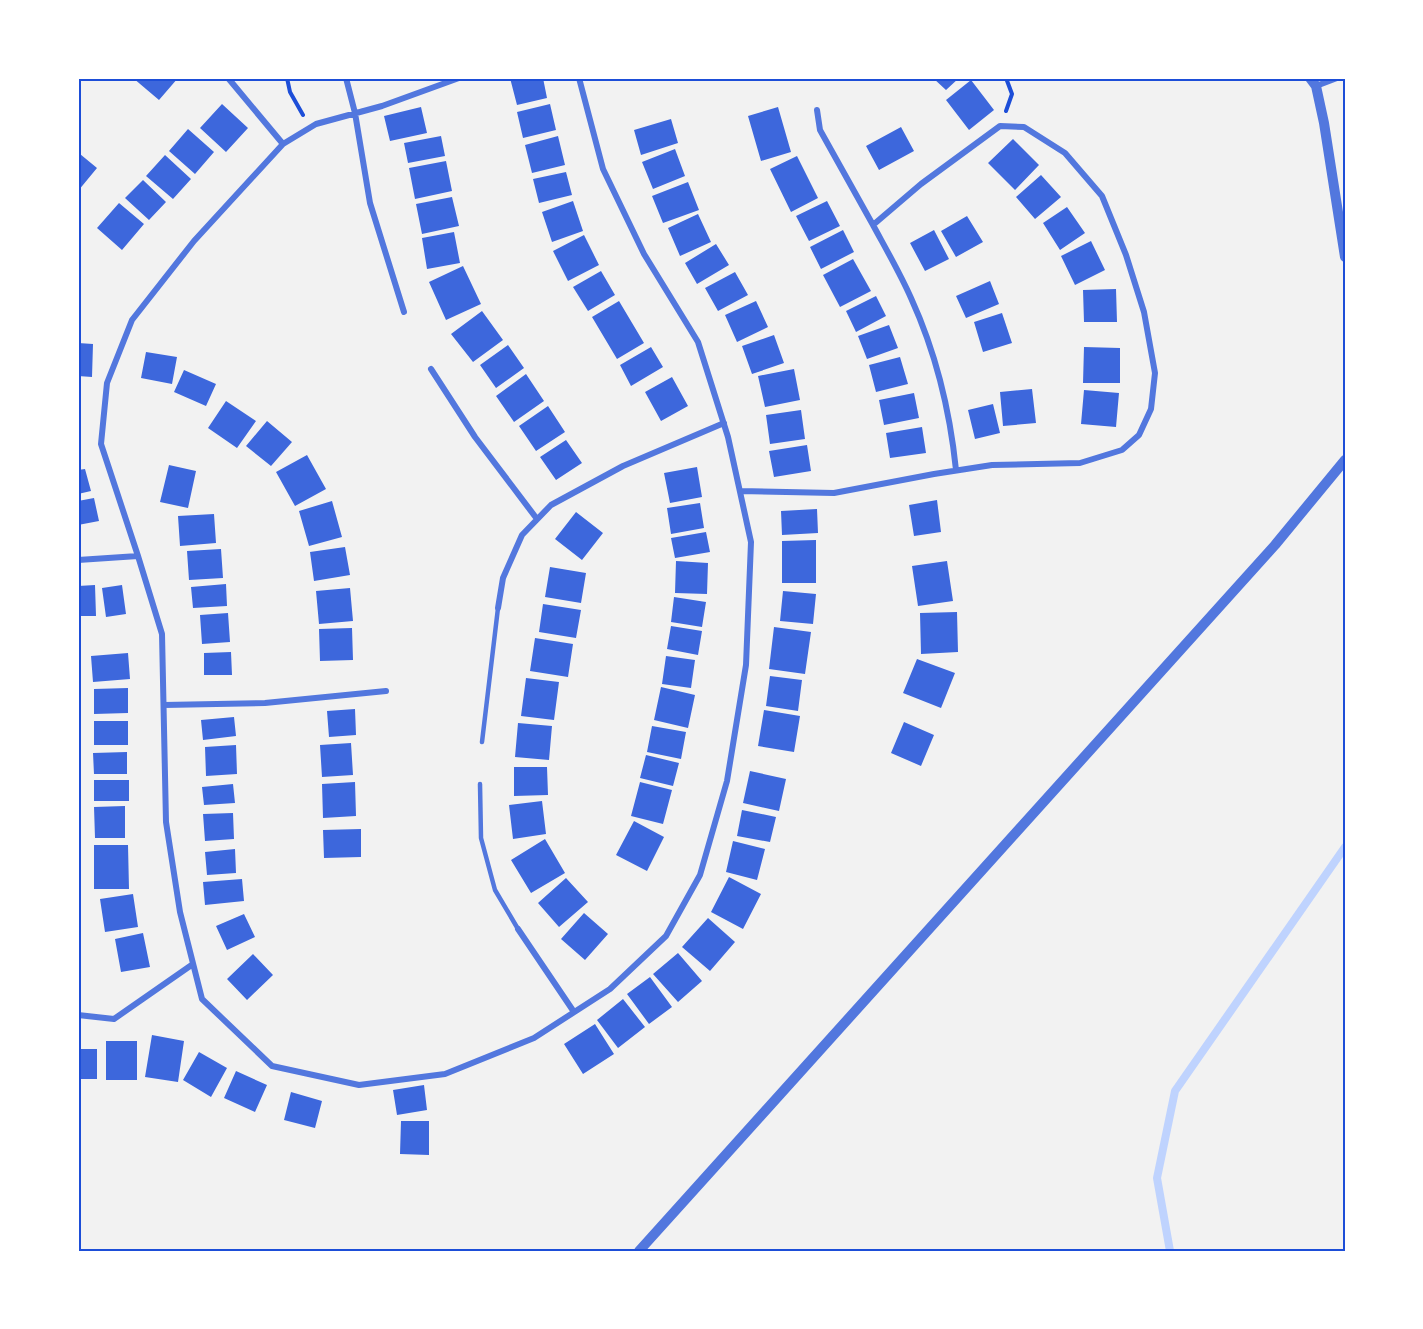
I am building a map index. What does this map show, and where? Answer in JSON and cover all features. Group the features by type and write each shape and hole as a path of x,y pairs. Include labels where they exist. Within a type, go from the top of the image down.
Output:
{"street":[{"path":"228,78 283,144"},
{"path":"346,78 355,113 369,203 404,312"},
{"path":"459,78 382,106 310,128 283,144 194,241 132,320 107,383 101,444 162,634 166,822 180,912 202,999 272,1066 359,1085 445,1074 534,1038 610,989 666,936 700,875 727,781 746,665 751,542 724,423 698,342 644,254 603,169 579,78"},
{"path":"1336,78 1313,82 1324,123 1345,257"},
{"path":"817,110 820,129 911,297 926,333 948,409 956,470"},
{"path":"740,491 834,493 992,465 1080,463 1122,450 1139,435 1151,409 1155,373 1144,312 1126,255 1102,196 1065,153 1024,127 1000,126 921,184 873,225"},
{"path":"431,369 475,437 537,519"},
{"path":"498,608 503,578 522,535 551,505 623,466 724,423"},
{"path":"639,1251 1267,554 1345,460"},
{"path":"78,560 138,556"},
{"path":"164,705 265,703 386,691"},
{"path":"518,929 574,1012"},
{"path":"78,1014 114,1019 193,964"}],"lane":[{"path":"482,742 498,608"},
{"path":"480,784 481,838 495,890 518,929"}],"path":[{"path":"287,78 290,92 310,128"},
{"path":"1000,126 1012,94 1006,78"}],"building":[{"path":"133,78 178,78 159,100"},
{"path":"510,78 543,78 547,98 517,105"},
{"path":"933,78 959,78 946,90"},
{"path":"971,80 994,110 969,130 946,100"},
{"path":"222,104 248,128 226,152 200,128"},
{"path":"550,104 556,130 523,138 517,112"},
{"path":"421,107 427,133 390,141 384,116"},
{"path":"778,107 791,152 761,161 748,116"},
{"path":"671,119 678,143 641,155 634,130"},
{"path":"901,127 914,151 879,170 866,146"},
{"path":"188,129 214,152 195,174 169,151"},
{"path":"441,136 445,156 408,163 404,143"},
{"path":"558,136 565,165 532,173 525,145"},
{"path":"1013,139 1039,165 1015,190 988,163"},
{"path":"675,149 685,176 653,189 642,162"},
{"path":"80,154 97,168 78,191 78,157"},
{"path":"165,155 191,179 173,199 146,176"},
{"path":"797,156 818,198 791,212 770,169"},
{"path":"446,161 452,191 415,199 409,168"},
{"path":"566,172 572,195 539,203 533,179"},
{"path":"1041,175 1061,197 1035,219 1016,197"},
{"path":"143,180 166,202 149,220 125,198"},
{"path":"688,182 699,210 663,223 652,196"},
{"path":"452,197 459,226 422,234 416,204"},
{"path":"573,201 583,231 552,242 542,212"},
{"path":"827,201 840,226 809,241 796,216"},
{"path":"119,203 144,224 122,250 97,228"},
{"path":"1067,207 1085,233 1060,250 1043,223"},
{"path":"698,214 711,242 680,256 668,228"},
{"path":"967,216 983,242 956,257 941,231"},
{"path":"843,230 854,252 821,269 810,247"},
{"path":"934,230 949,259 925,271 910,243"},
{"path":"454,232 460,263 427,269 422,238"},
{"path":"584,235 599,265 568,281 553,251"},
{"path":"1091,241 1105,270 1075,285 1061,256"},
{"path":"716,244 729,265 697,284 685,263"},
{"path":"853,259 871,291 840,307 823,275"},
{"path":"463,266 481,304 446,320 429,282"},
{"path":"601,271 615,295 588,311 573,287"},
{"path":"735,272 748,295 718,311 705,288"},
{"path":"990,281 999,304 966,318 956,296"},
{"path":"1116,289 1117,322 1084,322 1083,290"},
{"path":"876,296 886,316 856,332 846,311"},
{"path":"619,301 644,343 617,359 592,317"},
{"path":"756,301 768,327 737,342 725,315"},
{"path":"482,311 503,340 473,362 451,334"},
{"path":"1002,313 1012,343 983,352 974,322"},
{"path":"889,325 898,348 867,359 858,336"},
{"path":"774,335 784,363 752,374 742,346"},
{"path":"78,343 93,344 92,377 78,376"},
{"path":"508,345 524,368 496,388 480,365"},
{"path":"651,347 663,367 631,386 620,365"},
{"path":"1084,347 1120,348 1120,383 1083,383"},
{"path":"146,352 177,357 172,384 141,378"},
{"path":"900,357 908,384 876,392 869,365"},
{"path":"794,369 800,400 765,407 758,376"},
{"path":"184,370 216,384 206,406 174,392"},
{"path":"526,374 544,401 514,422 496,396"},
{"path":"672,377 688,406 661,421 645,392"},
{"path":"1032,389 1036,423 1003,426 1000,392"},
{"path":"1084,390 1119,393 1116,427 1081,424"},
{"path":"914,393 919,418 884,425 879,400"},
{"path":"226,401 256,421 237,448 208,428"},
{"path":"993,404 1000,433 975,439 968,410"},
{"path":"548,406 565,432 536,451 519,426"},
{"path":"801,410 805,439 770,444 766,415"},
{"path":"267,421 292,442 271,466 246,446"},
{"path":"922,427 926,453 890,458 886,433"},
{"path":"566,440 582,463 556,480 540,457"},
{"path":"807,445 811,471 774,477 769,451"},
{"path":"307,455 326,489 295,506 276,472"},
{"path":"169,465 196,471 188,508 160,502"},
{"path":"697,467 702,497 670,503 664,473"},
{"path":"85,469 91,491 78,494 78,470"},
{"path":"94,498 99,521 78,525 78,501"},
{"path":"937,500 941,532 914,536 909,505"},
{"path":"332,501 342,537 309,546 299,511"},
{"path":"700,503 704,528 671,534 667,508"},
{"path":"817,509 818,533 782,535 781,511"},
{"path":"576,512 603,533 582,560 555,539"},
{"path":"214,514 216,543 180,546 178,516"},
{"path":"706,532 710,552 675,558 671,538"},
{"path":"816,540 816,583 782,583 782,541"},
{"path":"345,547 350,575 314,581 310,552"},
{"path":"221,549 223,578 189,580 187,551"},
{"path":"676,561 708,563 707,594 675,593"},
{"path":"947,561 953,601 918,606 912,566"},
{"path":"550,567 586,573 581,603 545,597"},
{"path":"226,584 227,606 193,608 191,587"},
{"path":"95,585 96,616 78,616 78,586"},
{"path":"122,585 126,614 106,617 102,588"},
{"path":"350,588 353,621 319,624 316,591"},
{"path":"783,591 816,594 813,624 780,621"},
{"path":"674,597 706,602 702,627 671,622"},
{"path":"543,604 581,610 576,638 539,632"},
{"path":"957,612 958,652 921,654 920,613"},
{"path":"228,613 230,642 202,644 200,615"},
{"path":"671,626 702,631 698,655 667,649"},
{"path":"774,627 811,632 805,674 769,669"},
{"path":"352,628 353,660 320,661 319,629"},
{"path":"535,638 573,644 568,677 530,671"},
{"path":"231,652 232,675 204,675 204,653"},
{"path":"128,653 130,679 93,682 91,656"},
{"path":"666,656 695,660 691,688 662,684"},
{"path":"917,659 955,673 941,708 903,693"},
{"path":"770,676 802,680 798,711 766,706"},
{"path":"526,678 559,682 554,720 521,716"},
{"path":"661,687 695,695 688,728 654,720"},
{"path":"128,688 128,713 94,714 94,689"},
{"path":"355,709 356,735 329,737 327,711"},
{"path":"764,710 800,716 794,752 758,746"},
{"path":"234,717 236,736 203,740 201,720"},
{"path":"94,721 128,721 128,745 94,745"},
{"path":"904,722 934,735 921,766 891,753"},
{"path":"518,723 552,726 549,760 515,757"},
{"path":"652,726 686,732 681,759 647,752"},
{"path":"351,743 353,775 322,777 320,745"},
{"path":"236,745 237,774 206,776 205,747"},
{"path":"127,752 127,774 94,774 93,753"},
{"path":"646,755 679,763 673,786 640,778"},
{"path":"514,767 547,767 548,795 514,796"},
{"path":"750,771 786,779 779,811 743,803"},
{"path":"94,780 129,780 129,801 94,801"},
{"path":"355,782 356,816 323,818 322,784"},
{"path":"640,782 672,790 663,824 631,816"},
{"path":"233,784 235,803 204,805 202,787"},
{"path":"542,801 546,834 513,839 509,805"},
{"path":"125,806 125,838 95,838 94,807"},
{"path":"742,810 776,817 770,842 737,836"},
{"path":"233,813 234,839 205,841 203,814"},
{"path":"634,821 664,837 647,871 616,855"},
{"path":"361,829 361,857 324,858 323,830"},
{"path":"545,839 565,873 531,893 511,860"},
{"path":"733,841 765,849 757,880 726,872"},
{"path":"94,845 128,845 129,889 94,889"},
{"path":"235,849 236,873 207,875 205,852"},
{"path":"729,877 761,894 743,929 711,912"},
{"path":"566,878 588,902 559,927 538,903"},
{"path":"242,879 244,901 205,905 203,882"},
{"path":"133,894 138,927 105,932 100,899"},
{"path":"584,913 608,934 585,960 561,939"},
{"path":"244,914 255,937 227,950 216,926"},
{"path":"708,918 735,942 710,971 682,947"},
{"path":"143,933 150,967 121,972 115,939"},
{"path":"678,953 702,981 678,1002 653,974"},
{"path":"253,954 273,975 247,1000 227,979"},
{"path":"650,977 672,1007 649,1024 627,994"},
{"path":"623,999 645,1027 618,1048 597,1020"},
{"path":"595,1024 614,1054 583,1074 564,1044"},
{"path":"152,1035 184,1041 178,1082 145,1077"},
{"path":"106,1041 137,1041 137,1080 106,1080"},
{"path":"78,1049 97,1049 97,1079 78,1079"},
{"path":"199,1052 227,1068 211,1097 183,1080"},
{"path":"236,1071 267,1085 255,1112 224,1098"},
{"path":"424,1085 427,1110 397,1115 393,1090"},
{"path":"291,1092 322,1101 315,1128 284,1120"},
{"path":"401,1121 429,1121 429,1155 400,1154"}],"waterway":[{"path":"1170,1251 1157,1178 1175,1091 1345,847"}]}
